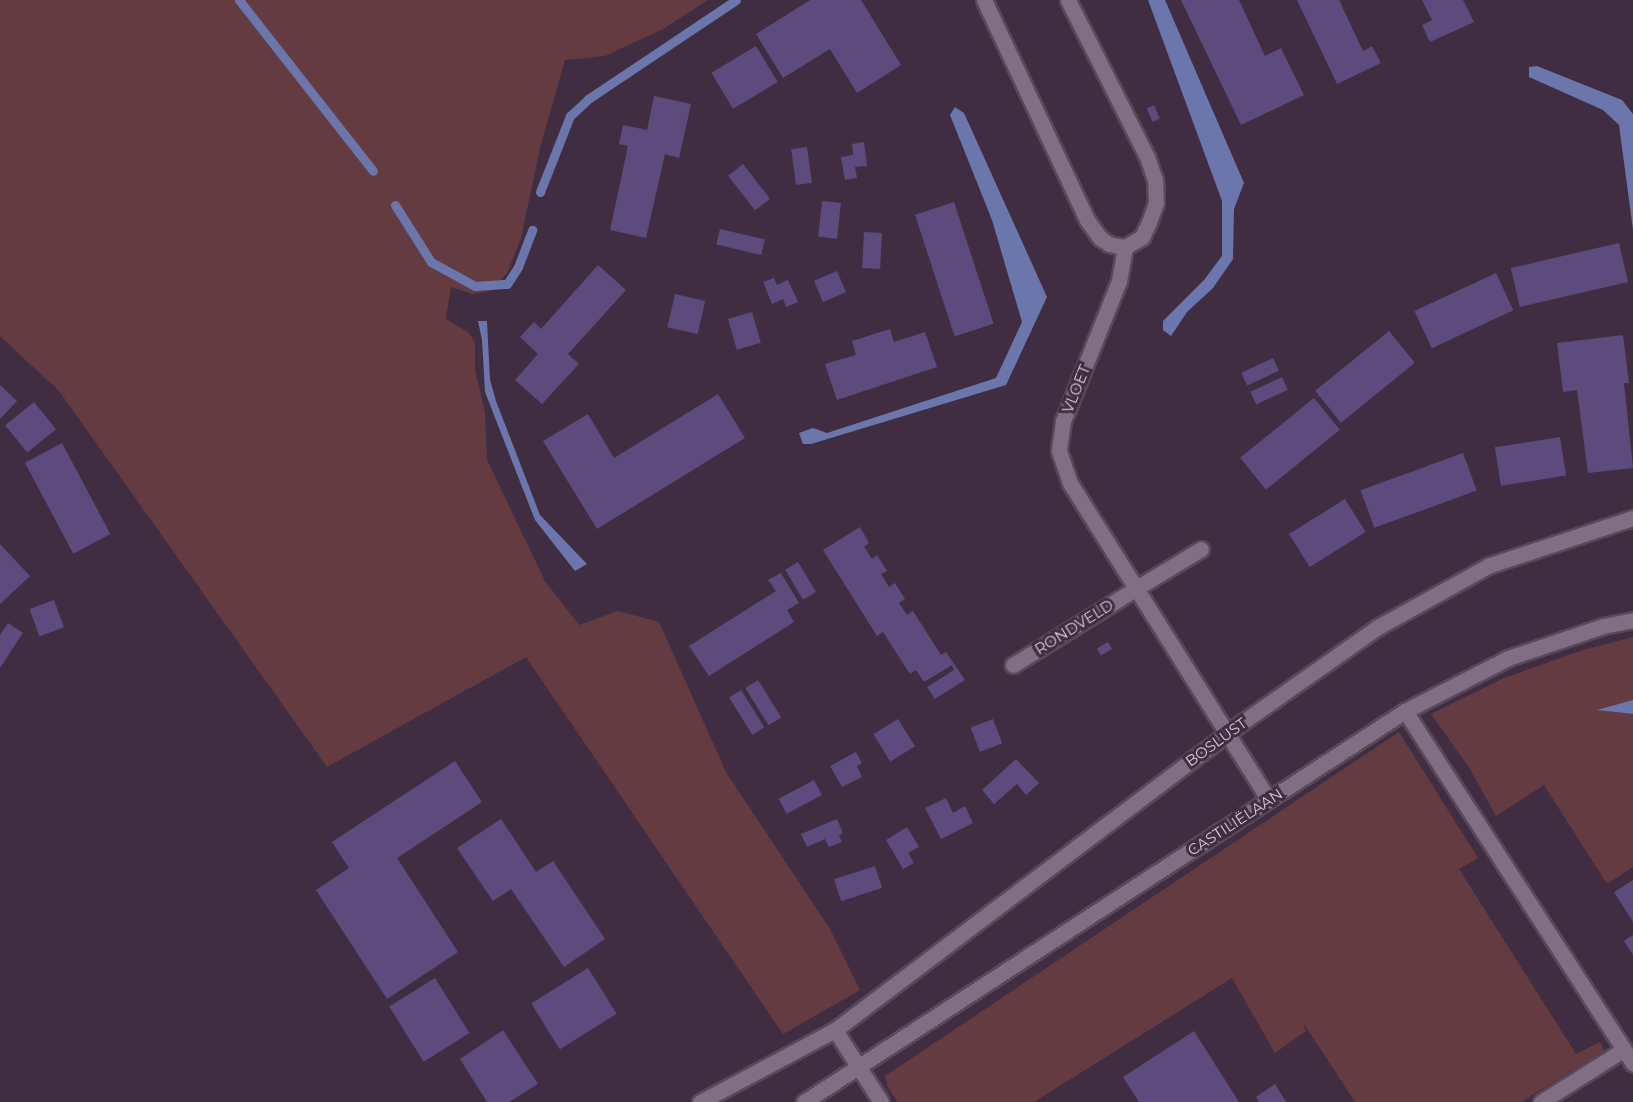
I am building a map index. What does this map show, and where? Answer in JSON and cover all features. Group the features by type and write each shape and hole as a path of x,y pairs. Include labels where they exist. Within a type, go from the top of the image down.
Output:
{"street":[{"path":"984,0 1088,220 1100,238 1109,244 1125,247 1142,237 1149,222 1156,203 1155,180 1147,157 1068,0"},
{"name":"VLOET","path":"1125,247 1119,281 1062,421 1059,452 1070,483 1269,800"},
{"name":"BOSLUST","path":"835,1030 1227,733 1378,627 1490,565 1633,518"},
{"path":"1135,589 1201,549"},
{"name":"RONDVELD","path":"1013,665 1135,589"},
{"name":"CASTILIËLAAN","path":"804,1102 1406,711 1508,658 1603,626 1633,620"},
{"path":"1406,711 1633,1064"},
{"path":"700,1102 835,1030 881,1102"},
{"path":"1541,1102 1623,1050"}],"shaded area":[{"path":"0,0 708,0 663,29 605,56 565,60 541,144 521,238 507,273 492,291 472,294 451,287 446,319 468,332 475,342 475,370 485,412 487,460 545,581 579,625 618,611 659,622 726,772 830,929 860,990 783,1034 526,657 327,767 59,391 0,336"},
{"path":"1633,637 1633,700 1599,710 1633,714 1633,867 1607,884 1544,785 1496,816 1470,769 1431,714 1504,678 1583,650"},
{"path":"1399,732 1478,858 1459,869 1576,1054 1600,1042 1604,1051 1521,1102 1355,1102 1302,1021 1306,1031 1275,1053 1232,978 1034,1102 897,1102 887,1085 885,1076"}],"water":[{"path":"1148,0 1165,0 1244,183 1234,209 1233,259 1213,288 1187,312 1171,336 1163,330 1163,321 1204,280 1222,256 1222,201"},
{"path":"1537,66 1622,100 1633,114 1633,230 1619,125 1603,110 1529,77 1529,67"},
{"path":"955,107 964,113 1047,297 1006,385 811,444 803,444 799,433 813,428 827,433 996,378 1022,322 992,220 950,115"},
{"path":"478,321 487,321 490,380 540,515 587,564 575,571 535,520 485,392 482,340"},
{"path":"1633,700 1633,714 1597,710 1629,701"}],"building":[{"path":"810,0 861,0 901,65 857,93 830,49 783,78 756,34"},
{"path":"1181,0 1239,0 1265,56 1281,48 1304,95 1241,125"},
{"path":"1297,0 1339,0 1363,51 1372,46 1381,63 1337,84"},
{"path":"1422,0 1463,0 1474,22 1430,42 1422,25 1432,20"},
{"path":"756,46 778,82 733,109 711,73"},
{"path":"654,96 691,104 679,158 665,154 646,238 610,230 628,146 619,144 623,125 647,130"},
{"path":"1154,105 1160,119 1152,122 1147,108"},
{"path":"864,142 867,166 855,167 857,178 845,180 841,157 853,155 852,144"},
{"path":"807,147 812,183 796,185 791,149"},
{"path":"743,164 770,199 755,210 728,176"},
{"path":"822,201 841,203 837,239 818,237"},
{"path":"954,202 994,324 955,336 915,215"},
{"path":"720,229 765,239 761,255 716,245"},
{"path":"864,232 882,233 880,269 862,268"},
{"path":"1619,243 1628,282 1520,307 1511,268"},
{"path":"598,265 626,290 568,354 579,364 542,404 515,380 538,354 520,337 534,322 541,329"},
{"path":"837,271 846,292 823,302 814,281"},
{"path":"1496,273 1513,310 1432,348 1414,311"},
{"path":"774,278 777,285 788,280 798,302 786,307 783,299 772,304 763,282"},
{"path":"675,294 705,301 698,334 667,327"},
{"path":"752,312 761,343 737,350 728,319"},
{"path":"890,329 894,342 925,332 937,367 837,400 825,364 856,355 852,341"},
{"path":"1389,331 1415,363 1341,423 1315,391"},
{"path":"1623,335 1629,383 1624,383 1633,468 1588,473 1577,390 1563,392 1557,343"},
{"path":"1273,358 1279,371 1247,385 1241,373"},
{"path":"1282,377 1288,390 1256,404 1250,392"},
{"path":"0,385 17,401 0,419"},
{"path":"718,394 745,438 597,529 543,441 588,414 614,458"},
{"path":"1314,398 1340,430 1266,490 1240,458"},
{"path":"34,402 56,429 27,452 5,425"},
{"path":"1560,437 1566,476 1501,486 1495,447"},
{"path":"62,443 110,534 73,554 25,463"},
{"path":"1463,453 1477,491 1374,528 1361,490"},
{"path":"1345,499 1366,532 1310,567 1289,534"},
{"path":"860,527 869,543 864,547 872,559 877,555 887,571 881,574 889,587 895,583 905,599 899,603 907,615 913,611 941,655 946,652 965,680 935,699 927,687 954,670 952,665 924,682 916,670 910,674 883,632 877,636 823,550"},
{"path":"0,544 30,576 0,604"},
{"path":"798,562 816,592 803,600 785,570"},
{"path":"781,573 799,603 787,610 794,622 709,676 689,646 776,591 768,580"},
{"path":"54,600 64,627 39,636 30,609"},
{"path":"8,623 23,633 0,668 0,635"},
{"path":"1108,642 1112,649 1101,655 1097,648"},
{"path":"758,680 781,717 769,725 745,688"},
{"path":"741,690 764,727 752,735 729,697"},
{"path":"898,719 915,746 890,762 873,734"},
{"path":"993,719 1002,743 980,752 971,728"},
{"path":"856,752 862,763 857,766 862,777 842,787 830,766"},
{"path":"1016,759 1039,783 1026,795 1017,784 994,804 982,790"},
{"path":"455,761 482,802 397,858 458,952 387,999 316,890 349,868 332,842"},
{"path":"814,780 822,795 787,814 779,799"},
{"path":"946,798 953,813 965,806 973,823 941,839 925,808"},
{"path":"501,819 536,872 553,861 605,939 564,967 511,889 493,901 457,848"},
{"path":"837,819 843,833 839,835 842,842 829,847 825,839 807,847 801,834"},
{"path":"907,827 919,847 908,853 914,863 903,869 886,840"},
{"path":"875,866 882,888 841,901 834,879"},
{"path":"1633,880 1633,922 1614,892"},
{"path":"1633,935 1633,955 1624,941"},
{"path":"588,968 617,1014 560,1049 531,1004"},
{"path":"435,978 469,1033 424,1062 389,1007"},
{"path":"503,1030 538,1084 509,1102 487,1102 460,1059"},
{"path":"1194,1031 1239,1102 1139,1102 1123,1077"},
{"path":"1275,1084 1286,1102 1259,1102 1256,1097"}],"waterway":[{"path":"239,0 373,171"},
{"path":"540,192 570,116 588,99 736,0"},
{"path":"395,205 431,262 475,286 507,284 518,267 532,230"}]}
